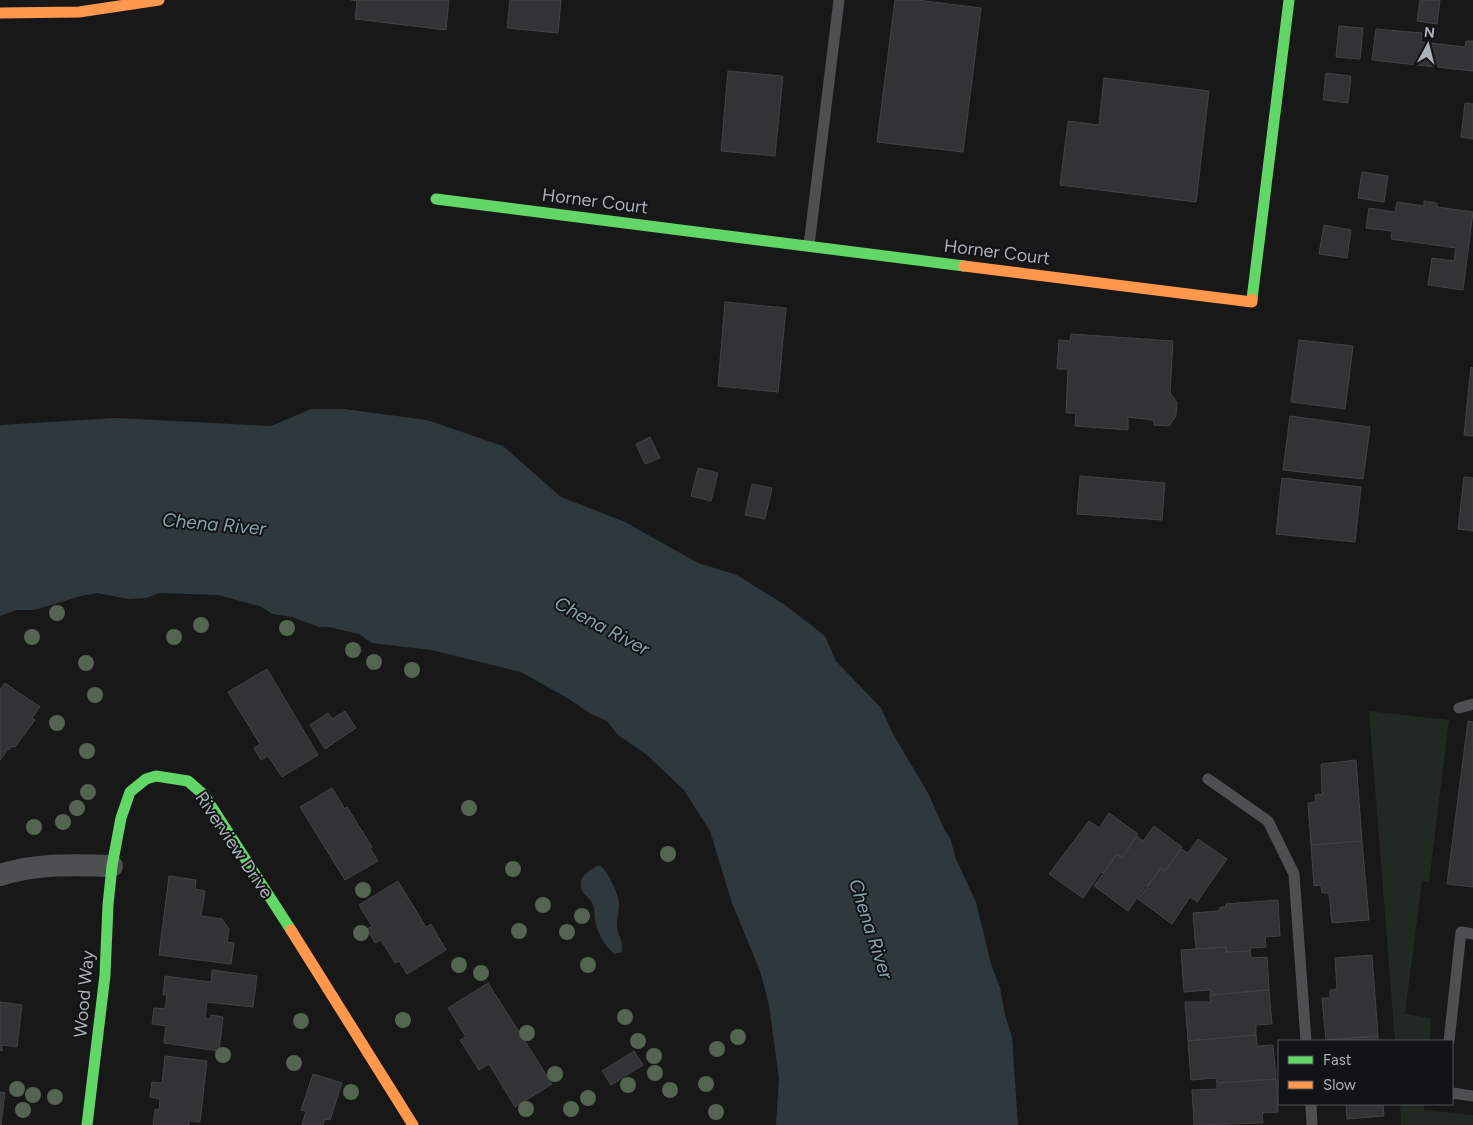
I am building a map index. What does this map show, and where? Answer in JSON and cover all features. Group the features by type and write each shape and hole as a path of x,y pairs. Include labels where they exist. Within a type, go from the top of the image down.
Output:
{"street":[{"path":"0,13 79,12 159,0"},
{"name":"Horner Court","path":"436,199 1252,302 1288,0"},
{"name":"Riverview Drive","path":"112,866 121,818 133,788 146,779 156,776 168,776 188,781 204,795 247,860 413,1125"},
{"path":"0,875 24,868 60,865 112,866"},
{"name":"Wood Way","path":"87,1125 105,975 112,866"}],"lane":[{"path":"809,245 839,0"},
{"path":"1459,708 1473,704"},
{"path":"1208,779 1268,821 1294,874 1306,1040"},
{"path":"1449,1040 1461,932 1473,934"},
{"path":"1453,1094 1473,1096"},
{"path":"1311,1105 1312,1125"}],"shaded area":[{"path":"1369,711 1449,720 1429,882 1422,881 1405,1014 1431,1018 1430,1040 1395,1040"},
{"path":"1400,1105 1424,1105 1424,1110 1473,1115 1473,1125 1401,1125"}],"water":[{"name":"Chena River","path":"311,409 344,409 427,420 503,446 561,497 625,522 698,563 737,575 785,605 825,636 836,661 881,708 893,734 928,793 950,838 956,859 976,902 1012,1037 1018,1125 776,1125 779,1079 769,1005 760,971 732,903 710,831 684,790 647,755 618,735 607,721 591,714 569,699 521,672 431,650 372,643 359,634 329,627 319,627 292,617 272,614 262,607 218,595 159,593 146,598 128,599 97,593 34,610 17,610 0,616 0,425 116,418 271,426"},
{"path":"597,866 601,866 607,873 616,890 619,901 617,929 622,943 622,952 614,954 604,943 600,935 595,920 594,907 581,886 583,877"}],"building":[{"path":"351,0 449,0 446,30 355,19 357,1"},
{"path":"510,0 561,0 558,33 507,28"},
{"path":"895,0 917,0 981,8 963,152 877,142"},
{"path":"1420,0 1440,0 1437,24 1417,21"},
{"path":"1339,26 1363,28 1360,59 1336,57"},
{"path":"1376,29 1422,33 1421,42 1465,47 1466,41 1473,41 1473,71 1372,60"},
{"path":"728,71 783,76 775,156 721,151"},
{"path":"1326,73 1351,76 1348,103 1323,100"},
{"path":"1104,78 1209,91 1196,202 1060,185 1068,121 1099,125"},
{"path":"1465,103 1473,104 1473,139 1461,137"},
{"path":"1362,172 1388,176 1384,202 1358,198"},
{"path":"1424,201 1437,203 1437,207 1473,212 1463,290 1428,285 1432,258 1454,261 1456,248 1391,239 1392,231 1366,228 1369,208 1395,212 1397,202 1424,206"},
{"path":"1324,225 1351,230 1347,258 1319,254"},
{"path":"725,302 786,308 778,392 718,386"},
{"path":"1071,334 1173,341 1170,393 1177,402 1176,416 1169,426 1154,425 1154,420 1128,417 1128,430 1075,426 1076,413 1066,413 1068,369 1057,369 1059,340 1070,341"},
{"path":"1299,340 1353,346 1345,409 1291,402"},
{"path":"1471,367 1473,368 1473,436 1464,435"},
{"path":"1290,416 1370,427 1363,479 1283,470"},
{"path":"650,437 660,458 645,464 636,444"},
{"path":"698,468 718,473 711,501 691,496"},
{"path":"1080,476 1165,483 1162,520 1077,514"},
{"path":"1464,477 1473,478 1473,531 1458,529"},
{"path":"1282,478 1361,487 1355,542 1276,534"},
{"path":"752,484 772,488 765,519 745,515"},
{"path":"267,669 318,755 282,777 268,756 261,760 254,748 260,744 228,692"},
{"path":"5,683 40,707 32,718 35,720 15,747 12,746 8,749 0,760 0,690"},
{"path":"345,711 356,728 325,749 310,725 328,713 332,719"},
{"path":"1468,721 1473,722 1473,887 1447,884"},
{"path":"1356,760 1362,841 1311,845 1308,803 1316,802 1315,795 1322,794 1321,764"},
{"path":"332,788 345,809 347,807 372,847 370,848 378,861 345,880 300,807"},
{"path":"1109,813 1138,834 1122,858 1117,854 1103,873 1101,872 1083,898 1049,874 1089,821 1099,828"},
{"path":"1154,826 1182,847 1165,871 1161,868 1148,886 1146,885 1128,911 1094,886 1117,854 1122,858 1137,836 1143,841"},
{"path":"1198,839 1227,859 1197,902 1190,897 1172,924 1138,899 1161,868 1165,871 1181,849 1188,853"},
{"path":"1362,841 1369,920 1332,923 1329,893 1322,893 1321,885 1314,886 1311,845"},
{"path":"169,876 196,880 195,889 205,891 201,916 222,919 229,929 227,942 234,943 231,964 159,955"},
{"path":"398,881 426,927 431,924 446,950 407,974 399,961 395,963 381,940 375,943 367,929 372,926 359,905"},
{"path":"1278,900 1280,936 1265,937 1266,947 1251,948 1250,951 1226,952 1226,947 1196,949 1193,913 1218,911 1221,907 1226,907 1226,904"},
{"path":"1226,947 1226,952 1250,951 1251,958 1267,957 1269,990 1210,995 1210,990 1184,992 1181,950"},
{"path":"1372,955 1378,1036 1326,1040 1322,998 1330,998 1330,990 1337,989 1335,958"},
{"path":"212,970 257,976 253,1007 207,1002 205,1019 211,1019 211,1015 223,1017 219,1051 164,1043 166,1026 152,1024 154,1008 165,1009 167,995 163,995 165,976 211,982"},
{"path":"488,983 552,1084 515,1107 489,1064 479,1070 460,1040 466,1037 448,1008"},
{"path":"1269,990 1272,1024 1256,1025 1256,1035 1188,1041 1185,1002 1210,1002 1210,995"},
{"path":"0,1002 22,1005 17,1047 2,1045 2,1051 0,1050"},
{"path":"1256,1035 1257,1046 1273,1045 1276,1079 1217,1083 1216,1078 1191,1080 1188,1041"},
{"path":"1378,1036 1378,1040 1326,1040"},
{"path":"634,1051 643,1065 611,1085 602,1071"},
{"path":"165,1056 207,1061 200,1122 189,1121 189,1125 153,1125 155,1109 159,1110 160,1099 150,1097 152,1082 162,1083"},
{"path":"313,1074 342,1083 330,1120 325,1119 323,1125 302,1125 306,1111 301,1110"},
{"path":"1276,1079 1278,1112 1262,1113 1263,1123 1194,1125 1192,1090 1217,1089 1217,1083"},
{"path":"0,1092 5,1093 1,1125 0,1125"},
{"path":"1346,1105 1383,1105 1384,1116 1347,1119"}],"traffic: fast":[{"path":"1252,299 1289,0"},
{"path":"436,199 964,266"},
{"path":"87,1125 105,975 112,866 121,818 130,792 146,779 156,776 188,781 204,795 291,930"}],"traffic: slow":[{"path":"0,13 79,12 159,0"},
{"path":"964,266 1252,302 1252,299"},
{"path":"291,930 413,1125"}]}
